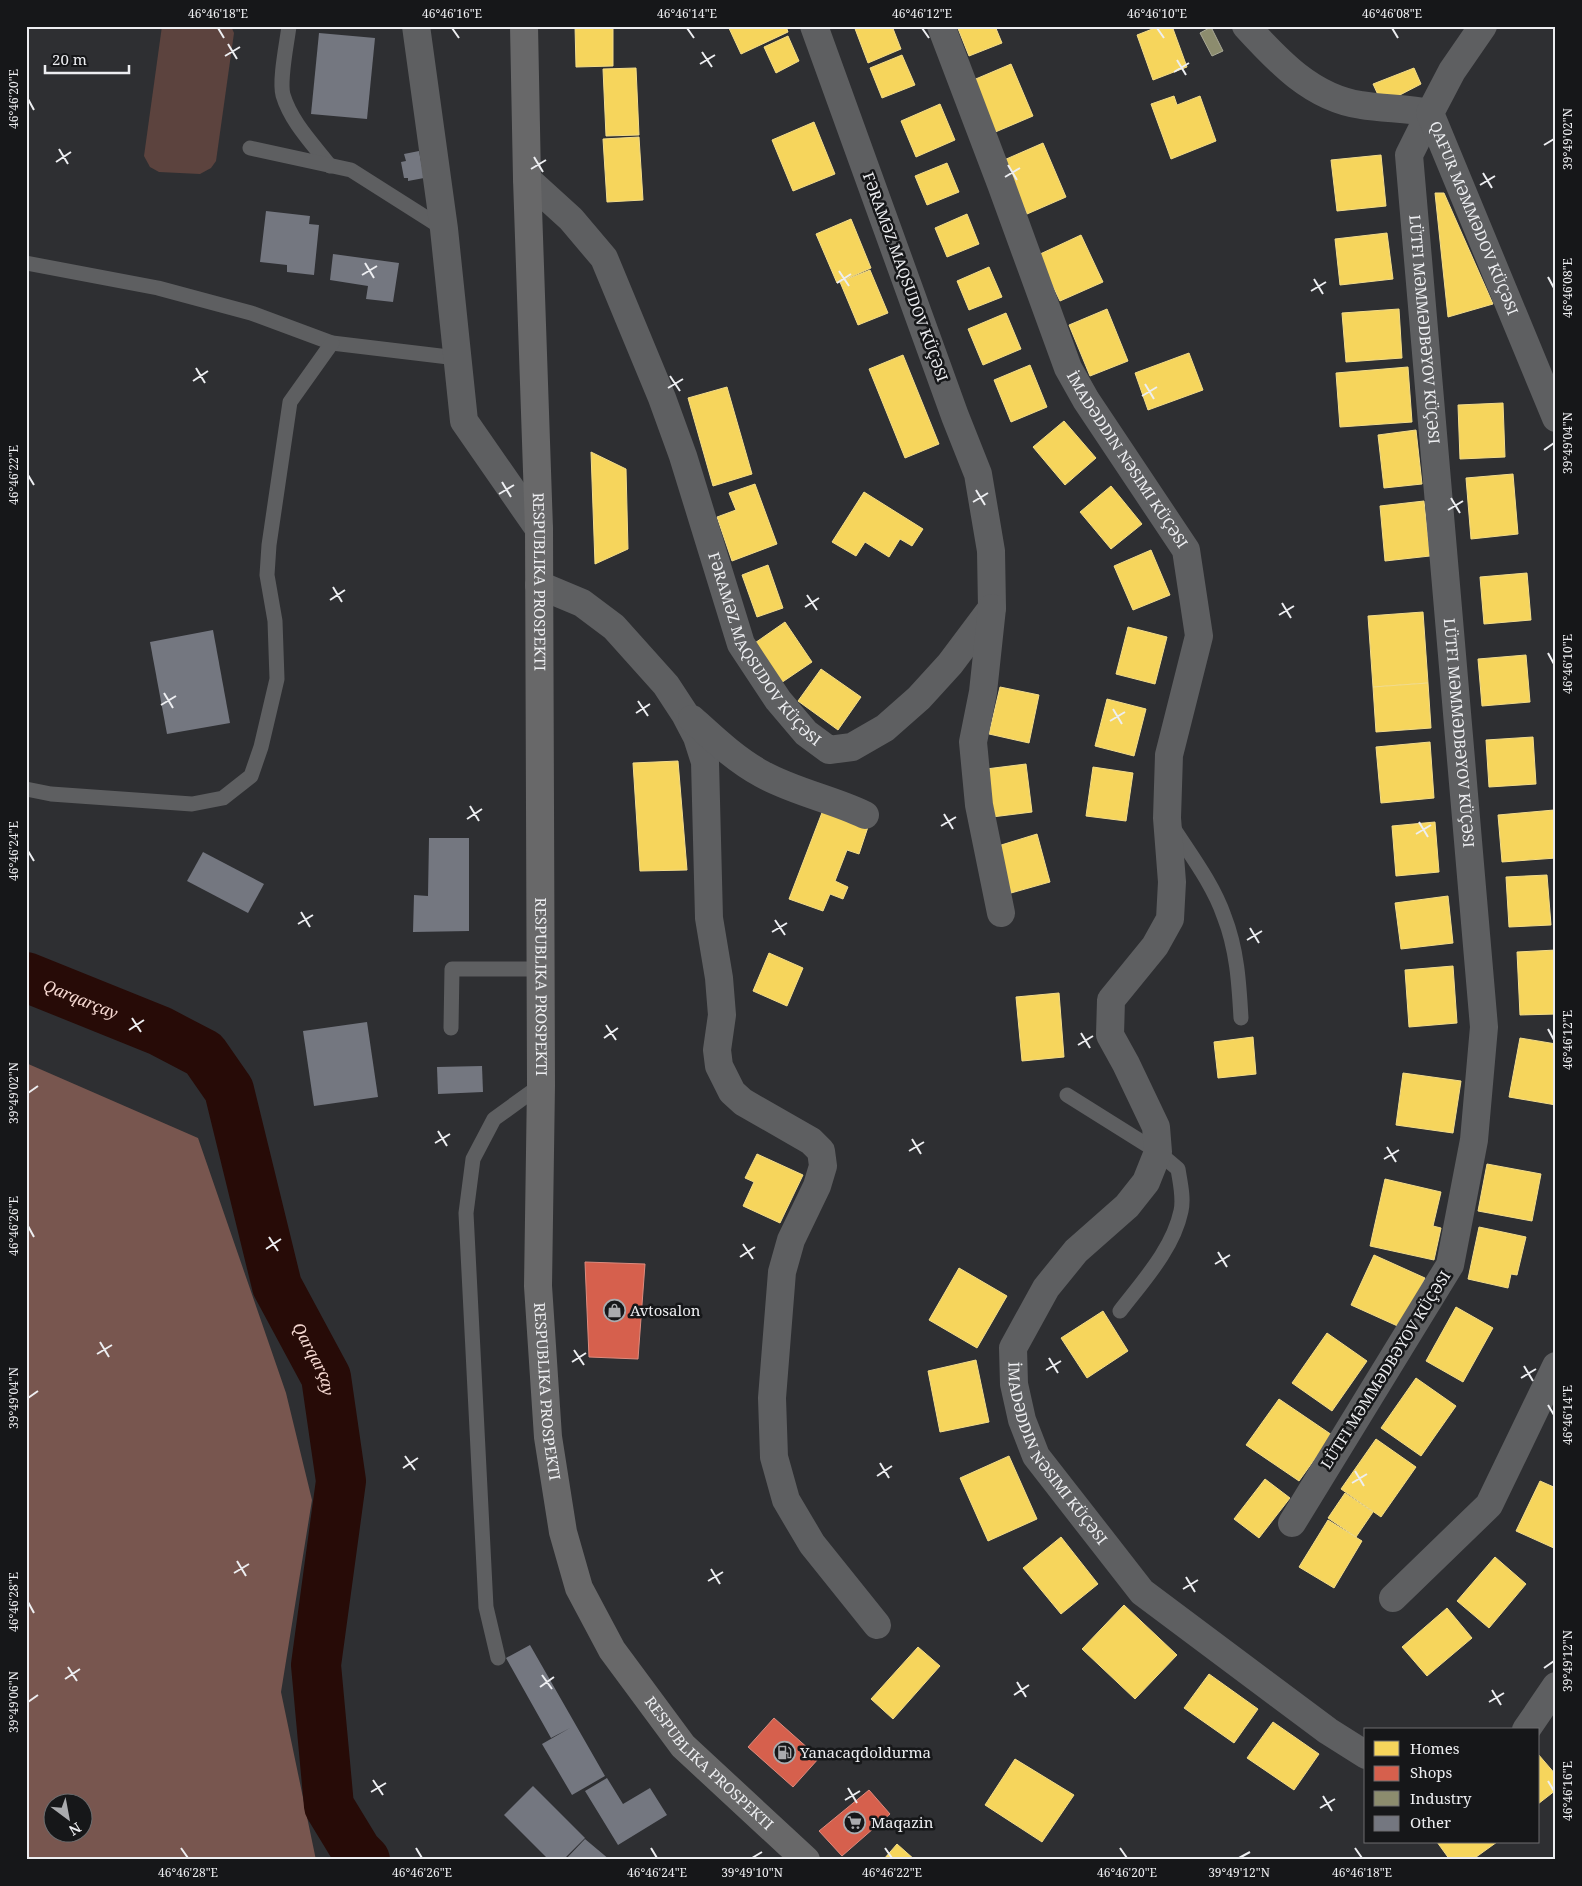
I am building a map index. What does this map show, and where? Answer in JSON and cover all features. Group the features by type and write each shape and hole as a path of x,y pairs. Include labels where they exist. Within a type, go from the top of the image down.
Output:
{"main road":[{"name":"RESPUBLIKA PROSPEKTI","path":"524,26 539,586 541,1085 538,1286 548,1437 563,1532 579,1588 612,1650 683,1746 806,1860"}],"street":[{"path":"416,26 444,229 464,421 538,529"},
{"name":"FƏRAMƏZ MAQSUDOV KÜÇƏSI","path":"527,179 571,219 604,258 662,398 683,456 741,644 778,700 806,733 828,750 852,747 885,728 919,698 950,664 992,608 991,551 978,474 955,416 814,26"},
{"name":"İMADƏDDIN NƏSIMI KÜÇƏSI","path":"941,26 1068,368 1086,400 1186,550 1199,636 1169,755 1167,818 1172,882 1170,919 1155,946 1111,1000 1110,1035 1156,1127 1158,1152 1146,1182 1127,1206 1076,1251 1046,1288 1013,1348 1014,1384 1022,1420 1036,1456 1142,1592 1328,1731 1364,1753"},
{"path":"1246,26 1277,60 1304,82 1329,97 1359,105 1409,108 1430,113"},
{"name":"QAFUR MƏMMƏDOV KÜÇƏSI","path":"1483,26 1452,71 1430,113 1555,416"},
{"name":"LÜTFI MƏMMƏDBƏYOV KÜÇƏSI","path":"1292,1523 1450,1266 1474,1140 1484,1028 1409,155 1430,113"},
{"path":"539,586 582,603 614,627 666,685 686,714 706,762 709,918 719,978 722,1015 717,1050 719,1066 732,1092 743,1102 811,1141 821,1151 823,1166 817,1186 791,1240 782,1272 772,1398 774,1456 786,1500 812,1544 877,1625"},
{"path":"992,608 983,692 973,742 979,805 1001,913"},
{"path":"686,714 738,759 762,775 865,815"},
{"path":"1393,1598 1489,1505 1556,1366"},
{"path":"1527,1728 1556,1686"}],"lane":[{"path":"290,26 283,75 283,94 292,116 330,166"},
{"path":"250,148 351,170 444,229"},
{"path":"26,262 167,291 251,313 332,343 457,358"},
{"path":"26,789 51,794 192,804 223,798 251,776 261,747 277,679 275,621 267,575 269,546 290,402 332,343"},
{"path":"1167,818 1198,866 1224,914 1234,946 1239,977 1241,1018"},
{"path":"451,1028 452,969 540,969"},
{"path":"498,1658 486,1607 466,1213 474,1159 494,1119 541,1085"},
{"path":"1067,1095 1158,1152 1178,1169 1182,1210 1172,1238 1120,1311"}],"shaded area":[{"path":"162,26 231,26 234,33 216,161 211,168 200,174 159,172 150,167 144,156"},
{"path":"26,1063 198,1138 286,1393 312,1500 281,1692 316,1860 26,1860"}],"building: Homes":[{"path":"575,26 613,26 613,66 576,67"},
{"path":"728,26 786,26 788,32 741,54"},
{"path":"854,26 892,26 901,49 868,63"},
{"path":"957,26 995,26 1002,43 969,56"},
{"path":"1160,26 1172,26 1187,67 1153,80 1137,35"},
{"path":"788,36 799,61 776,73 764,47"},
{"path":"902,55 915,85 882,98 870,68"},
{"path":"1011,64 1033,116 993,133 971,81"},
{"path":"636,68 639,135 606,136 603,69"},
{"path":"1414,68 1421,84 1396,97 1379,97 1373,84"},
{"path":"1174,96 1177,105 1200,96 1216,141 1171,159 1151,104"},
{"path":"940,104 955,140 916,157 901,121"},
{"path":"814,122 835,174 793,191 772,140"},
{"path":"639,137 643,200 607,202 603,139"},
{"path":"1043,143 1066,197 1027,214 1004,160"},
{"path":"1381,155 1386,206 1337,211 1331,160"},
{"path":"947,163 959,192 927,205 915,176"},
{"path":"1435,193 1444,193 1493,304 1448,317"},
{"path":"967,214 979,244 947,257 935,228"},
{"path":"851,219 871,268 837,283 816,234"},
{"path":"1387,233 1393,279 1340,285 1335,239"},
{"path":"1081,235 1103,282 1060,301 1038,255"},
{"path":"989,267 1002,297 969,310 957,281"},
{"path":"870,270 888,313 858,325 840,282"},
{"path":"1107,309 1128,361 1090,376 1069,325"},
{"path":"1399,309 1402,358 1346,362 1342,313"},
{"path":"1006,313 1021,349 983,365 968,329"},
{"path":"1189,353 1203,390 1148,410 1135,373"},
{"path":"903,355 939,444 905,458 869,369"},
{"path":"1030,365 1047,407 1011,422 994,380"},
{"path":"1408,367 1412,422 1340,427 1336,373"},
{"path":"727,387 752,474 713,486 688,398"},
{"path":"1503,403 1505,457 1460,459 1458,405"},
{"path":"1064,421 1096,458 1065,485 1033,447"},
{"path":"1416,430 1422,484 1384,488 1378,435"},
{"path":"591,452 626,469 628,549 595,564"},
{"path":"1513,474 1518,534 1471,539 1466,478"},
{"path":"755,484 777,544 732,561 717,517 736,510 729,493"},
{"path":"1111,486 1142,524 1111,549 1080,512"},
{"path":"864,492 923,529 912,546 900,539 889,557 865,542 856,556 832,542"},
{"path":"1424,501 1430,556 1385,561 1380,506"},
{"path":"1151,550 1170,595 1133,610 1114,566"},
{"path":"768,565 783,608 757,617 742,575"},
{"path":"1527,573 1531,620 1484,624 1480,577"},
{"path":"1423,612 1428,683 1373,687 1368,616"},
{"path":"785,622 812,662 778,685 752,645"},
{"path":"1128,627 1167,637 1155,684 1116,674"},
{"path":"1526,655 1530,702 1482,706 1478,659"},
{"path":"821,669 861,697 838,730 798,701"},
{"path":"1428,683 1431,728 1376,732 1373,687"},
{"path":"1000,687 1039,695 1029,743 989,734"},
{"path":"1107,699 1146,709 1134,756 1095,746"},
{"path":"1533,737 1536,784 1489,787 1486,740"},
{"path":"1430,742 1434,798 1381,803 1376,747"},
{"path":"678,761 687,870 640,871 633,763"},
{"path":"1026,764 1032,812 992,817 986,769"},
{"path":"1093,767 1133,773 1126,821 1086,816"},
{"path":"823,810 868,827 859,854 847,850 835,881 848,887 843,899 830,894 823,911 789,899"},
{"path":"1554,810 1556,858 1502,862 1498,815"},
{"path":"1435,822 1439,872 1396,876 1392,826"},
{"path":"1037,834 1050,882 1011,893 998,846"},
{"path":"1547,875 1551,925 1509,927 1506,877"},
{"path":"1448,896 1453,943 1401,949 1395,903"},
{"path":"1556,950 1556,1014 1520,1015 1517,952"},
{"path":"769,953 803,968 787,1006 753,991"},
{"path":"1453,966 1457,1023 1409,1027 1405,970"},
{"path":"1059,993 1064,1057 1022,1061 1016,997"},
{"path":"1253,1037 1256,1074 1218,1078 1214,1042"},
{"path":"1520,1038 1556,1044 1556,1105 1509,1097"},
{"path":"1403,1073 1461,1081 1453,1133 1396,1125"},
{"path":"757,1154 803,1175 780,1223 743,1206 754,1182 745,1178"},
{"path":"1487,1164 1541,1174 1532,1221 1478,1211"},
{"path":"1385,1179 1441,1192 1433,1226 1441,1228 1434,1260 1370,1246"},
{"path":"1479,1227 1526,1237 1517,1275 1511,1274 1508,1288 1468,1279"},
{"path":"1374,1255 1425,1278 1402,1328 1351,1305"},
{"path":"959,1268 1007,1296 977,1348 929,1320"},
{"path":"1456,1307 1493,1328 1463,1382 1426,1361"},
{"path":"1103,1311 1128,1351 1087,1378 1061,1338"},
{"path":"1327,1333 1367,1361 1332,1411 1292,1383"},
{"path":"976,1360 989,1422 940,1432 928,1371"},
{"path":"1416,1378 1456,1406 1421,1456 1381,1428"},
{"path":"1279,1399 1332,1435 1299,1481 1246,1445"},
{"path":"1376,1439 1416,1467 1381,1517 1341,1489"},
{"path":"1009,1456 1037,1519 988,1541 960,1478"},
{"path":"1265,1479 1290,1498 1259,1538 1234,1519"},
{"path":"1540,1481 1556,1488 1556,1549 1516,1531"},
{"path":"1345,1493 1373,1512 1356,1537 1328,1518"},
{"path":"1328,1520 1362,1541 1334,1588 1299,1567"},
{"path":"1061,1537 1098,1584 1061,1614 1023,1568"},
{"path":"1495,1557 1526,1584 1489,1628 1457,1601"},
{"path":"1124,1605 1177,1655 1135,1699 1082,1649"},
{"path":"1447,1608 1472,1638 1427,1676 1402,1647"},
{"path":"918,1647 940,1666 893,1719 871,1699"},
{"path":"1209,1674 1258,1709 1234,1743 1184,1708"},
{"path":"1273,1722 1319,1754 1294,1790 1247,1758"},
{"path":"1540,1756 1556,1775 1556,1790 1540,1802"},
{"path":"1015,1759 1074,1795 1042,1842 985,1805"},
{"path":"897,1844 915,1860 884,1859"},
{"path":"1438,1844 1494,1844 1472,1860 1450,1860"}],"building: Shops":[{"name":"Avtosalon","path":"585,1262 645,1264 638,1359 589,1357"},
{"name":"Yanacaqdoldurma","path":"774,1718 819,1758 793,1787 748,1747"},
{"name":"Maqazin","path":"869,1790 890,1814 842,1856 819,1831"}],"building: Industry":[{"path":"1211,27 1223,51 1212,56 1200,33"}],"building: Other":[{"path":"319,33 375,38 367,119 311,114"},
{"path":"419,151 424,178 408,181 408,178 404,178 401,162 406,161 404,154"},
{"path":"266,211 310,216 309,224 319,225 314,275 287,272 287,265 260,262"},
{"path":"333,254 399,263 393,302 366,299 368,286 330,280"},
{"path":"213,630 230,723 167,734 150,642"},
{"path":"429,838 469,838 469,931 413,932 414,895 428,896"},
{"path":"203,852 264,884 248,913 187,881"},
{"path":"367,1022 378,1097 314,1106 303,1031"},
{"path":"482,1066 483,1092 438,1094 437,1067"},
{"path":"530,1645 605,1776 572,1795 542,1744 570,1728 551,1738 506,1658"},
{"path":"607,1778 623,1804 650,1788 667,1815 618,1845 585,1791"},
{"path":"533,1786 585,1838 563,1860 549,1860 504,1815"},
{"path":"585,1839 610,1860 565,1860"}],"waterway":[{"name":"Qarqarçay","path":"26,977 160,1031 204,1054 229,1090 277,1286 326,1377 341,1481 316,1665 329,1806 357,1852 365,1860"}],"place":[{"name":"Avtosalon","path":"614,1311"},
{"name":"Yanacaqdoldurma","path":"784,1753"},
{"name":"Maqazin","path":"855,1823"}]}
